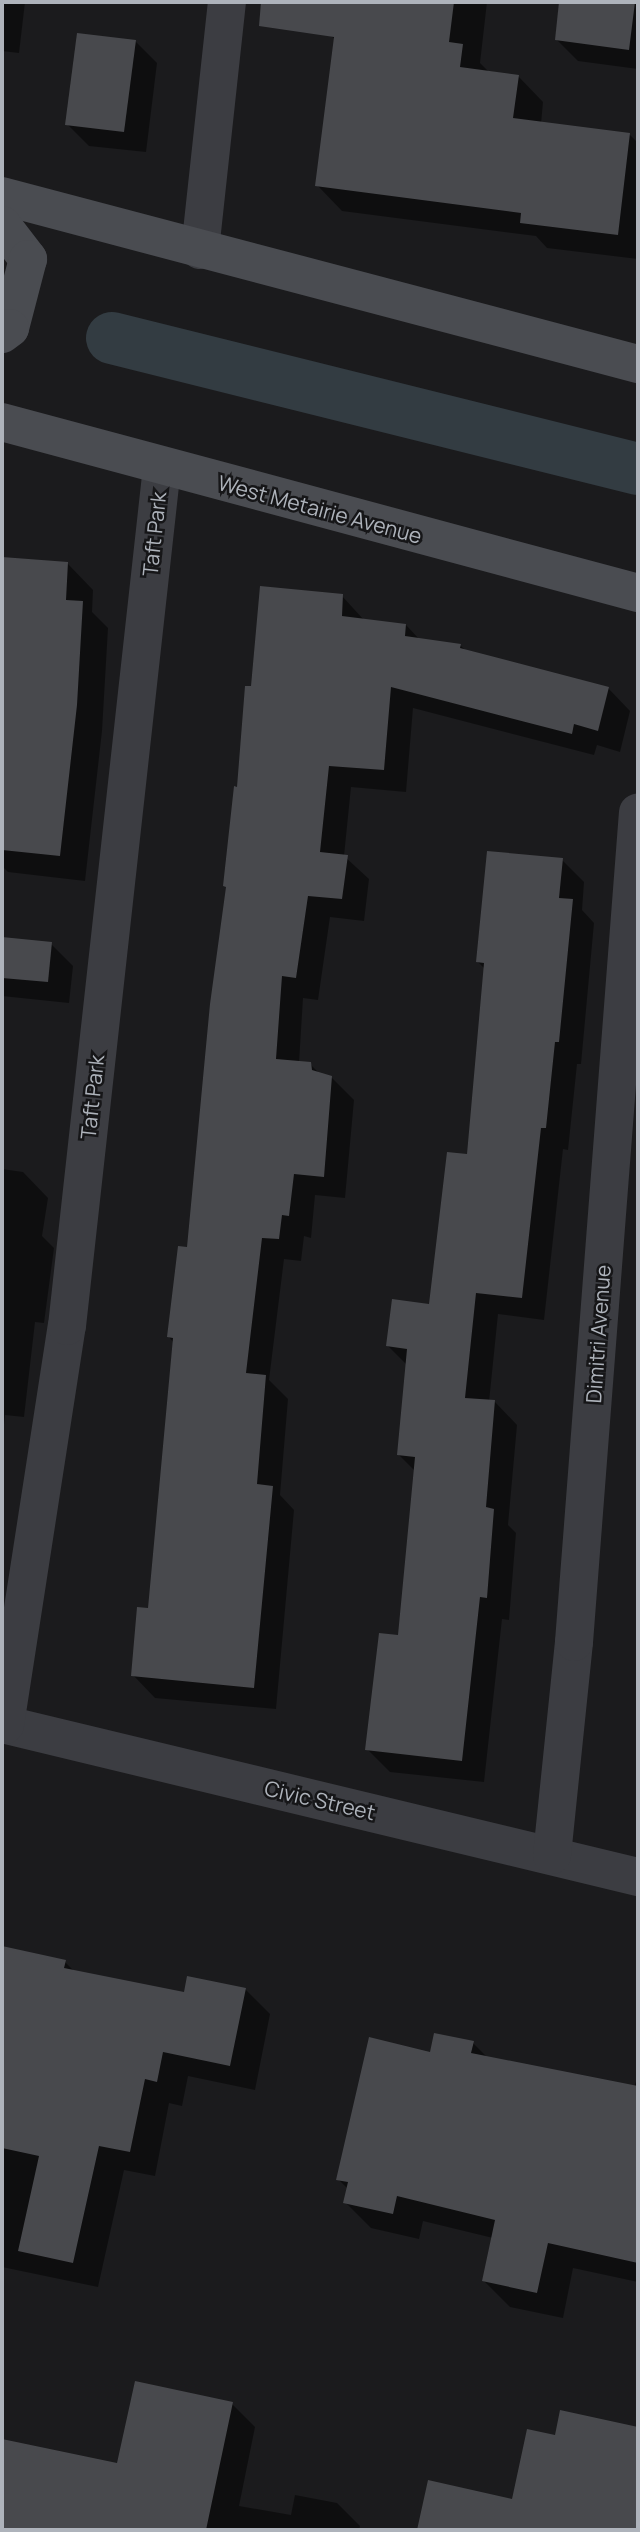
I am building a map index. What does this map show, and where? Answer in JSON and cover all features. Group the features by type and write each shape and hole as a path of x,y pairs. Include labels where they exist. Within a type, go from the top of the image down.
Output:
{"main road":[{"path":"2,196 638,365"},
{"path":"2,225 28,259 10,328 2,334"},
{"name":"West Metairie Avenue","path":"2,422 638,593"}],"street":[{"path":"200,250 227,2"},
{"name":"Taft Park","path":"4,1724 67,1326 162,467"},
{"name":"Dimitri Avenue","path":"552,1855 574,1642 638,812"},
{"name":"Civic Street","path":"4,1724 638,1877"}],"building":[{"path":"261,2 454,2 449,42 463,44 460,67 519,75 513,118 630,133 618,235 520,223 521,213 315,186 334,37 259,26"},
{"path":"559,2 635,2 629,50 555,40"},
{"path":"77,33 136,40 124,132 65,125"},
{"path":"2,557 68,562 66,600 83,601 77,705 60,856 2,850"},
{"path":"260,586 343,594 342,616 406,624 405,636 461,644 460,648 609,687 598,731 574,724 572,734 391,687 384,770 329,766 320,852 348,855 342,899 308,896 296,978 282,976 276,1059 311,1062 312,1070 332,1076 324,1177 294,1174 289,1216 282,1215 279,1239 262,1238 246,1373 266,1375 257,1484 273,1486 254,1688 131,1676 137,1607 148,1608 173,1338 167,1337 178,1246 187,1247 210,1004 226,887 223,886 234,786 237,787 245,686 251,686"},
{"path":"487,851 563,858 559,898 573,899 559,1042 555,1042 546,1128 541,1128 522,1298 476,1293 465,1398 495,1400 486,1507 494,1509 487,1598 480,1597 462,1761 365,1750 379,1633 398,1635 415,1457 397,1455 407,1349 386,1346 392,1299 429,1304 447,1152 467,1154 484,963 476,962"},
{"path":"2,937 52,942 48,982 2,978"},
{"path":"2,1946 66,1960 64,1968 184,1992 187,1976 246,1988 230,2066 163,2052 157,2082 145,2079 130,2152 99,2146 73,2263 18,2251 39,2156 2,2148"},
{"path":"434,2033 474,2041 471,2053 638,2086 638,2263 548,2243 537,2293 482,2281 495,2220 397,2196 393,2214 343,2203 348,2182 336,2180 369,2037 430,2052"},
{"path":"135,2381 233,2402 206,2530 2,2530 2,2439 117,2463"},
{"path":"560,2410 638,2427 638,2530 417,2530 428,2480 512,2499 527,2429 555,2435"}],"waterway":[{"path":"112,338 638,469"}]}
